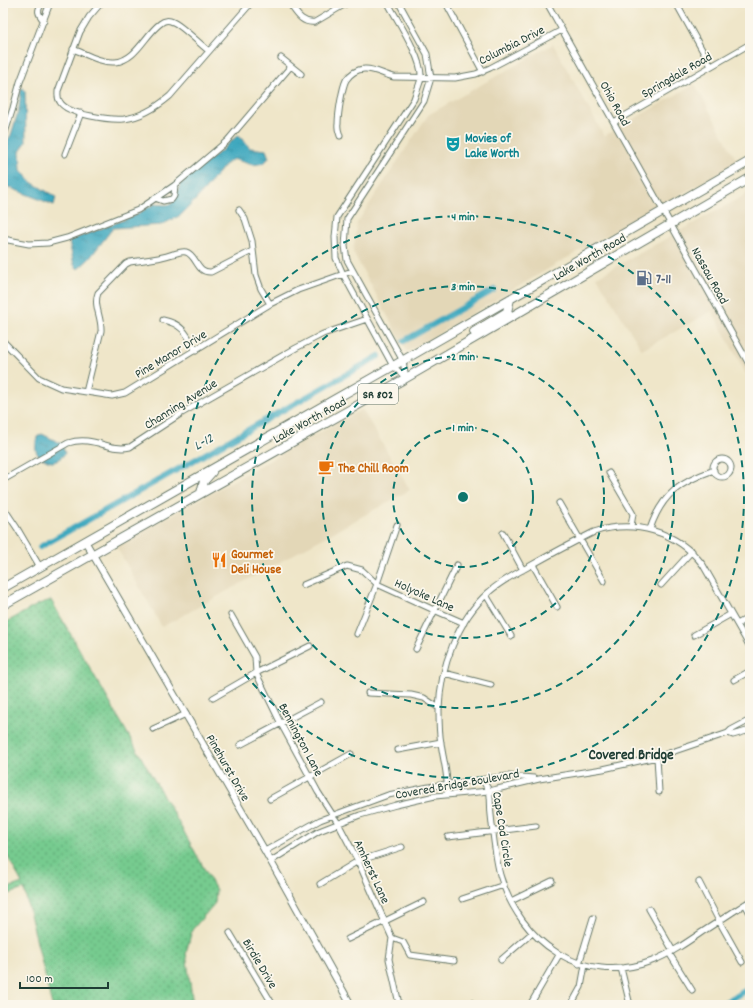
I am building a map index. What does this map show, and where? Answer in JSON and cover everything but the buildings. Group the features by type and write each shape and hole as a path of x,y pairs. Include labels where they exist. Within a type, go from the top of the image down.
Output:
{"main road":[{"name":"Lake Worth Road","path":"3,588 664,213 750,161"},
{"name":"Lake Worth Road","path":"3,605 406,378 670,223 750,178"},
{"path":"442,357 476,331 507,312 510,299"},
{"path":"200,493 204,481 217,466"}],"street":[{"path":"43,3 38,9 38,12 44,21"},
{"path":"3,140 20,82 50,3"},
{"path":"101,3 84,24 58,90 57,97 64,107 81,113 106,118 124,118 147,111 162,103 170,96 251,3"},
{"path":"289,3 303,20 311,22 315,22 347,3"},
{"path":"388,3 414,50 419,64 421,78 414,99 337,217 335,237 336,258 367,319 394,366 406,378"},
{"path":"399,3 427,54 431,78 424,101 347,219 345,246 347,260 352,271 403,361 406,378"},
{"path":"446,3 483,72"},
{"name":"Ohio Road","path":"547,3 664,213"},
{"path":"676,3 712,66"},
{"path":"74,49 103,61 113,62 122,60 130,55 161,23 169,21 177,24 209,52"},
{"name":"Columbia Drive","path":"340,136 337,125 344,87 347,79 352,73 370,69 394,77 455,78 468,76 483,72 562,30"},
{"name":"Springdale Road","path":"614,122 750,44"},
{"path":"281,58 301,74"},
{"path":"3,238 28,244 48,243 67,238 138,210 175,185 227,140 291,66"},
{"path":"65,154 81,113"},
{"path":"155,198 163,201 172,199 174,196 175,185"},
{"path":"239,210 245,219 252,241 256,275 261,289 270,304"},
{"name":"Nassau Road","path":"664,213 750,366"},
{"path":"86,392 101,331 96,297 98,293 126,264 130,262 163,258 181,252 186,252 201,269 211,272 252,251"},
{"name":"Pine Manor Drive","path":"3,341 39,378 61,388 112,396 125,393 196,351 270,304 298,290 352,271"},
{"name":"Channing Avenue","path":"3,480 68,443 78,440 89,440 116,448 124,449 130,447 182,413 296,348 323,334 367,319"},
{"path":"163,320 175,322 190,339 196,351"},
{"path":"650,529 658,511 673,491 686,481 714,470"},
{"path":"609,473 633,514 631,526"},
{"path":"559,503 604,581"},
{"path":"3,507 40,567"},
{"path":"357,634 377,584 397,525"},
{"path":"447,794 448,784 440,742 440,694 444,673 452,648 464,623 486,594 500,583 580,539 603,529 631,526 650,529 674,539 692,552 703,565 750,647"},
{"path":"503,533 523,570"},
{"name":"Pinehurst Drive","path":"85,541 271,861 351,1005"},
{"path":"662,585 692,552"},
{"path":"533,564 557,607"},
{"path":"416,649 457,565"},
{"name":"Holyoke Lane","path":"303,585 347,566 362,570 377,584 464,623"},
{"path":"486,594 511,636"},
{"path":"694,635 731,614"},
{"name":"Bennington Lane","path":"231,615 255,657 256,673 280,722 332,815"},
{"path":"737,624 750,617"},
{"path":"213,698 256,673 310,646"},
{"path":"734,680 750,671"},
{"path":"444,673 491,685"},
{"path":"368,693 411,695 424,698 439,708"},
{"path":"240,745 280,722 321,702"},
{"path":"153,729 186,714"},
{"name":"Covered Bridge Boulevard","path":"271,861 319,831 360,815 396,804 447,794 489,791 539,779 604,769 657,757 728,733 750,720"},
{"name":"Covered Bridge Boulevard","path":"728,733 733,735 750,730"},
{"path":"398,750 440,742"},
{"path":"270,799 351,754"},
{"path":"657,757 659,792"},
{"name":"Covered Bridge Boulevard","path":"265,851 320,820 388,795 408,790 508,776 539,779"},
{"name":"Cape Cod Circle","path":"482,780 489,791 497,862 511,901 522,920 532,933 559,955 582,964 602,968 621,968 644,964 671,952 750,901"},
{"name":"Amherst Lane","path":"332,815 338,823 358,861 392,938"},
{"path":"448,837 493,830 536,826"},
{"path":"320,884 358,861 402,847"},
{"path":"511,901 552,881"},
{"path":"699,882 742,962"},
{"path":"462,899 504,885"},
{"path":"348,939 424,902"},
{"path":"745,904 750,913"},
{"path":"648,909 692,990"},
{"path":"571,1005 581,987 582,964 593,918"},
{"name":"Birdie Drive","path":"230,933 273,1005"},
{"path":"501,960 532,933"},
{"path":"399,1004 389,959 392,938 403,942 410,955 454,961"},
{"path":"530,1005 559,955"},
{"path":"621,968 630,1005"}],"shaded area":[{"path":"553,44 604,136 695,84 738,163 584,248 407,352 353,252 357,223 428,115"},
{"path":"750,192 750,372 746,374 712,311 642,350 597,277"},
{"path":"362,409 410,490 162,627 116,546"}],"green space":[{"path":"51,600 216,890 215,903 192,930 186,953 193,1005 52,1005 24,889 3,896 3,890 22,883 3,848 3,624 39,604"}],"water":[{"path":"23,88 25,91 26,142 20,152 21,170 31,182 56,197 54,205 3,185 3,148 11,135 19,109 21,89"},
{"path":"238,135 250,148 266,150 269,158 264,163 253,165 233,159 226,164 181,215 161,225 113,228 89,259 78,269 74,265 69,241 134,216 154,204 171,204 176,198 180,184"},
{"path":"42,434 62,444 65,453 58,460 50,462 37,454 37,437"}],"waterway":[{"name":"L-12","path":"404,341 494,290"},
{"name":"L-12","path":"40,547 379,356"},
{"path":"720,1005 750,988"}],"place":[{"name":"Movies of Lake Worth","path":"453,144"},
{"name":"7-11","path":"644,278"},
{"name":"The Chill Room","path":"326,467"},
{"name":"Gourmet Deli House","path":"219,560"}],"district":[{"name":"Covered Bridge","path":"631,754"}]}
